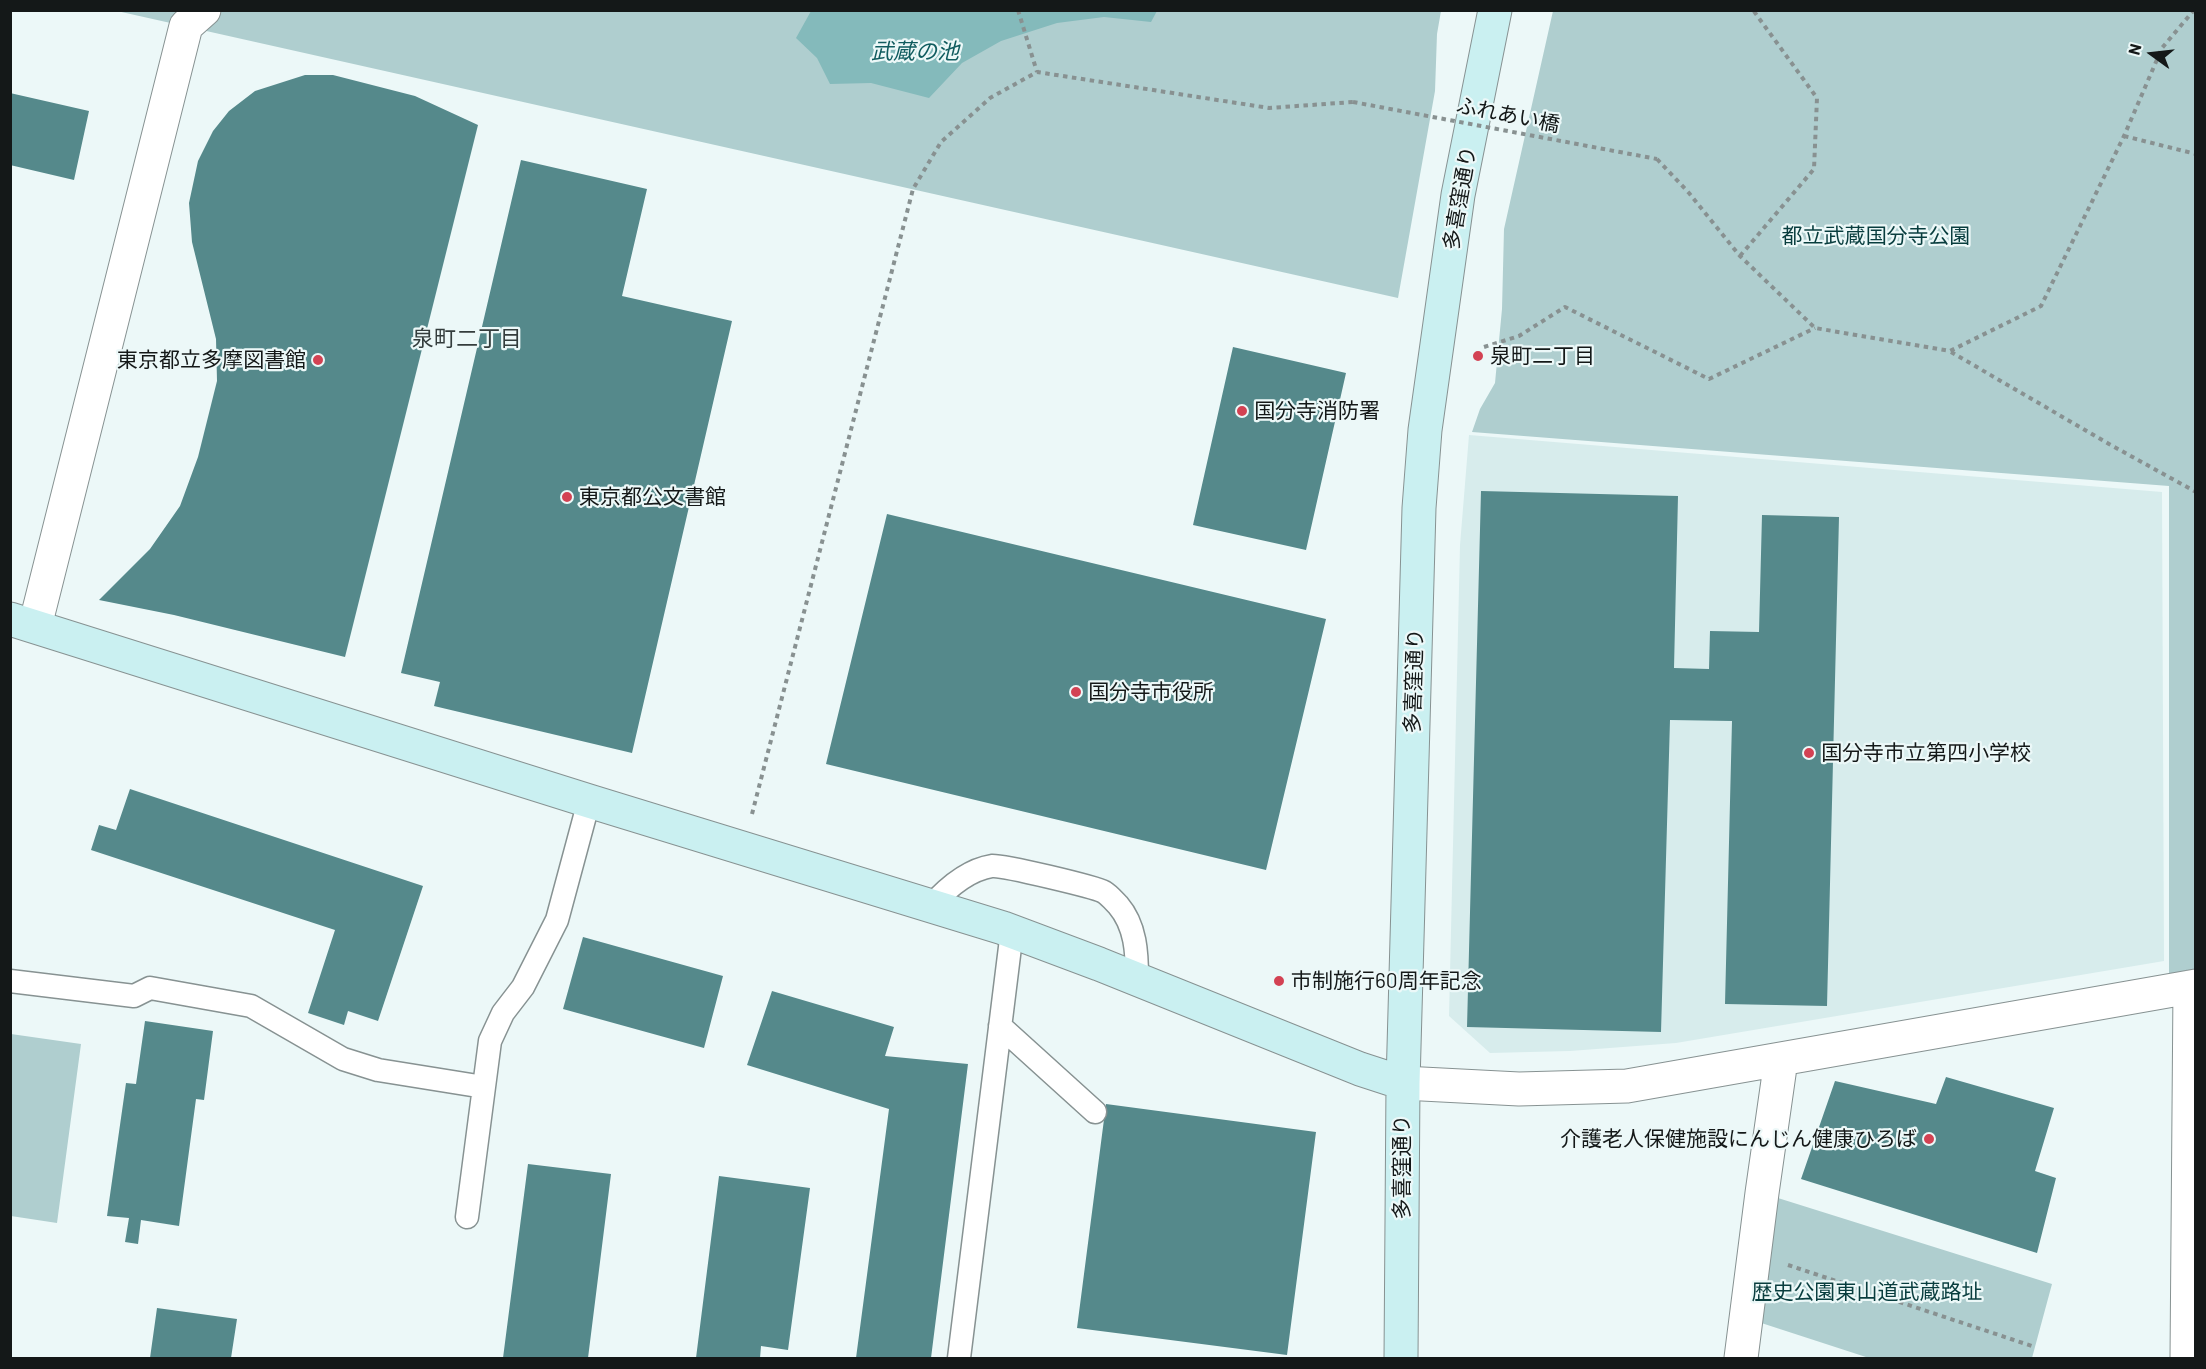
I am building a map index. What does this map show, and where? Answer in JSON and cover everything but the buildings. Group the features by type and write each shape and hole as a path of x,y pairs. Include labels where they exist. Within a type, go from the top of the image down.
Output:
{"street":[{"path":"204,10 186,26 23,623 1012,931 1360,1069 1403,1083 1519,1089 1627,1086 2193,986 2187,1359"},
{"name":"多喜窪通り","path":"1401,1359 1403,1083 1419,508 1424,452 1458,195 1495,10"},
{"path":"1741,1359 1753,1254 1781,1060"}],"lane":[{"path":"466,1217 490,1041 502,1013 523,987 557,920 589,801"},
{"path":"931,906 948,888 965,876 992,866 1014,868 1104,892 1119,906 1132,928 1137,955 1137,979"},
{"path":"959,1359 1012,931"},
{"path":"10,981 134,996 150,988 251,1006 343,1059 378,1070 484,1086"},
{"path":"1000,1026 1095,1112"}],"path":[{"path":"752,815 913,189 940,142 990,98 1037,72 1018,10"},
{"path":"1753,10 1817,98 1814,169 1740,256 1815,328 1950,351 2196,492"},
{"path":"1950,351 2041,306 2124,136 2162,48 2194,10"},
{"name":"ふれあい橋","path":"1037,72 1269,108 1353,102 1657,159 1689,193 1740,256"},
{"path":"2124,136 2196,154"},
{"path":"1484,347 1519,336 1565,307 1709,379 1815,328"},
{"path":"1753,1254 2035,1347"}],"shaded area":[{"name":"国分寺市立第四小学校","path":"1469,435 2162,492 2164,961 1676,1043 1570,1051 1490,1053 1449,1016 1460,545"}],"green space":[{"path":"117,11 1441,11 1437,34 1435,91 1398,298"},
{"name":"都立武蔵国分寺公園","path":"1553,11 2195,11 2195,986 2169,990 2169,486 1472,432 1480,409 1495,383 1502,309 1504,229"},
{"path":"11,1034 81,1044 57,1223 11,1216"},
{"name":"歴史公園東山道武蔵路址","path":"1762,1193 2052,1284 2032,1358 1869,1358 1746,1318"}],"water":[{"name":"武蔵の池","path":"811,11 1157,11 1151,22 1104,17 1057,23 1001,41 962,63 929,98 871,83 830,84 817,58 796,38"}],"place":[{"name":"泉町二丁目","path":"1478,356"},
{"name":"東京都立多摩図書館","path":"318,360"},
{"name":"国分寺消防署","path":"1242,411"},
{"name":"東京都公文書館","path":"567,497"},
{"name":"国分寺市役所","path":"1076,692"},
{"name":"国分寺市立第四小学校","path":"1809,753"},
{"name":"市制施行60周年記念","path":"1279,981"},
{"name":"介護老人保健施設にんじん健康ひろば","path":"1929,1139"}],"district":[{"name":"泉町二丁目","path":"467,339"}]}
